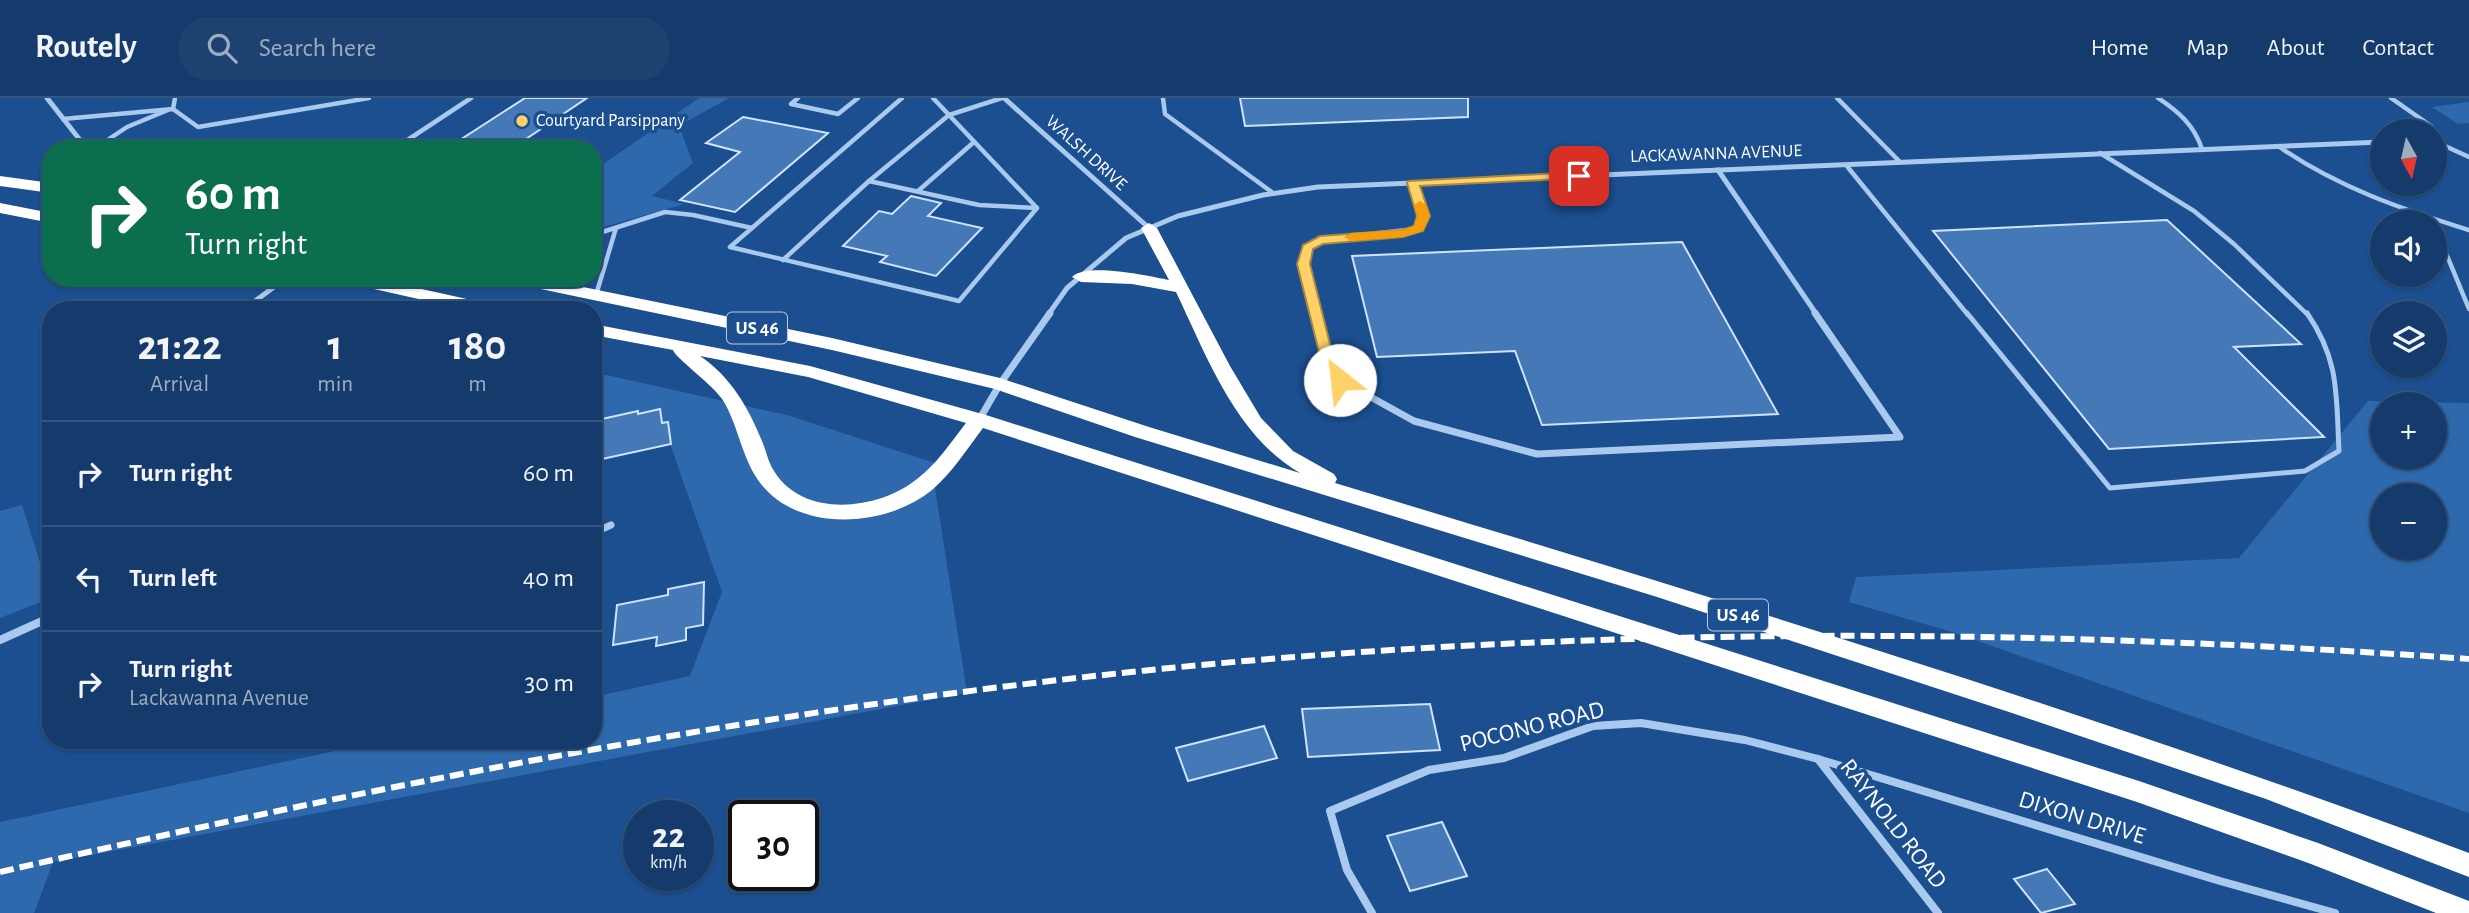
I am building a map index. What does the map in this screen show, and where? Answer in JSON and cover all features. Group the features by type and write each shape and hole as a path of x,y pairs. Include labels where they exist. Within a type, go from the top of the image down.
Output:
{"highway":[{"path":"0,181 42,187"},
{"path":"0,208 42,216"},
{"path":"1149,229 1184,289 1221,366 1254,422 1286,456 1362,499"},
{"path":"1081,276 1149,279 1184,289"},
{"path":"388,287 453,301"},
{"name":"US 46","path":"556,287 832,344 1000,384 1362,499 1662,590 2018,705 2273,791 2469,864"},
{"name":"US 46","path":"602,331 810,372 979,420 2139,792 2318,855 2468,913"},
{"path":"667,344 705,367 724,384 737,405 765,474 779,492 799,504 816,509 867,509 904,498 923,487 979,420"}],"street":[{"path":"47,98 80,140"},
{"name":"WALSH DRIVE","path":"1003,98 1149,229"},
{"name":"LACKAWANNA AVENUE","path":"979,420 1000,384 1067,288 1126,238 1178,216 1273,193 1318,187 2370,142"},
{"path":"1413,183 1424,216 1419,229 1403,234 1320,240 1307,247 1303,264 1329,369 1340,380 1414,421 1537,454 1900,437 1718,170"},
{"path":"255,301 274,287"},
{"path":"602,529 611,525"},
{"path":"0,640 42,621"},
{"name":"POCONO ROAD","path":"1372,913 1347,870 1330,811 1429,770 1504,758 1592,726 1641,723 1745,740 1818,758"},
{"name":"RAYNOLD ROAD","path":"1818,758 1938,913"},
{"name":"DIXON DRIVE","path":"1818,758 2220,881 2335,913"}],"lane":[{"path":"173,108 175,98"},
{"path":"63,119 173,108 198,127 369,98"},
{"path":"408,140 471,98"},
{"path":"798,98 790,104 838,114 858,98"},
{"path":"902,98 730,247 959,301 1037,208"},
{"path":"933,98 1037,208"},
{"path":"783,260 869,181 949,115 1003,98"},
{"path":"1163,98 1165,114 1273,193"},
{"path":"1837,98 1900,162"},
{"path":"2158,98 2182,113 2192,125 2202,149"},
{"path":"2391,98 2422,119"},
{"path":"108,140 127,127 173,108"},
{"path":"918,191 974,142"},
{"path":"2278,146 2318,174 2341,186 2402,210"},
{"path":"2447,147 2469,158"},
{"path":"1846,164 2110,488 2305,471 2339,451 2334,367 2328,349 2308,314 2234,244 2194,211 2100,153"},
{"path":"869,181 979,205 1037,208"},
{"path":"602,232 665,212 693,215 752,228"},
{"path":"2447,225 2469,230"},
{"path":"602,275 616,228"},
{"path":"2447,256 2469,309"},
{"path":"596,295 598,287"}],"shaded area":[{"path":"699,98 729,98 679,126 693,163 652,196 684,204 602,227 602,165"},
{"path":"2469,102 2469,123 2458,124 2432,107"},
{"path":"602,374 787,415 944,466 933,475 967,693 53,862 34,913 0,913 0,822 345,749 602,749 602,695 690,676 722,592 668,438 602,421"},
{"path":"2368,401 2370,469 2447,469 2447,403 2469,403 2469,813 1952,632 1849,602 1856,577 2239,558"},
{"path":"22,505 42,569 42,602 0,618 0,511"}],"building":[{"name":"Courtyard Parsippany","path":"525,98 587,98 524,140 460,140"},
{"path":"1240,98 1468,98 1468,117 1245,126"},
{"path":"743,117 828,133 735,212 680,200 740,152 706,143"},
{"path":"911,196 941,203 928,216 982,228 936,276 880,262 887,256 843,246 879,211 892,214"},
{"path":"2167,220 2301,344 2234,347 2324,437 2109,449 1933,231"},
{"path":"1682,242 1778,414 1542,425 1515,351 1377,357 1352,256"},
{"path":"660,409 662,423 668,422 671,444 602,459 602,419 638,411 638,414"},
{"path":"704,582 703,625 686,628 686,640 656,646 657,637 613,645 617,605 668,595 668,589"},
{"path":"1430,704 1440,750 1308,757 1302,709"},
{"path":"1264,726 1277,758 1188,781 1176,748"},
{"path":"1442,822 1467,876 1410,891 1387,836"},
{"path":"2047,869 2075,904 2041,913 2014,879"}],"railway":[{"path":"602,748 782,718 1098,676 1257,660 1560,641 1863,636 2014,638 2318,649 2469,659"},
{"path":"0,872 312,804 598,749"}],"slow traffic":[{"path":"1351,237 1403,234 1419,229 1424,216 1420,205"}],"place":[{"name":"Courtyard Parsippany","path":"522,121"}],"route":[{"path":"1340,380 1329,369 1303,264 1307,247 1320,240 1403,234 1419,229 1424,216 1413,183 1579,176"}]}
